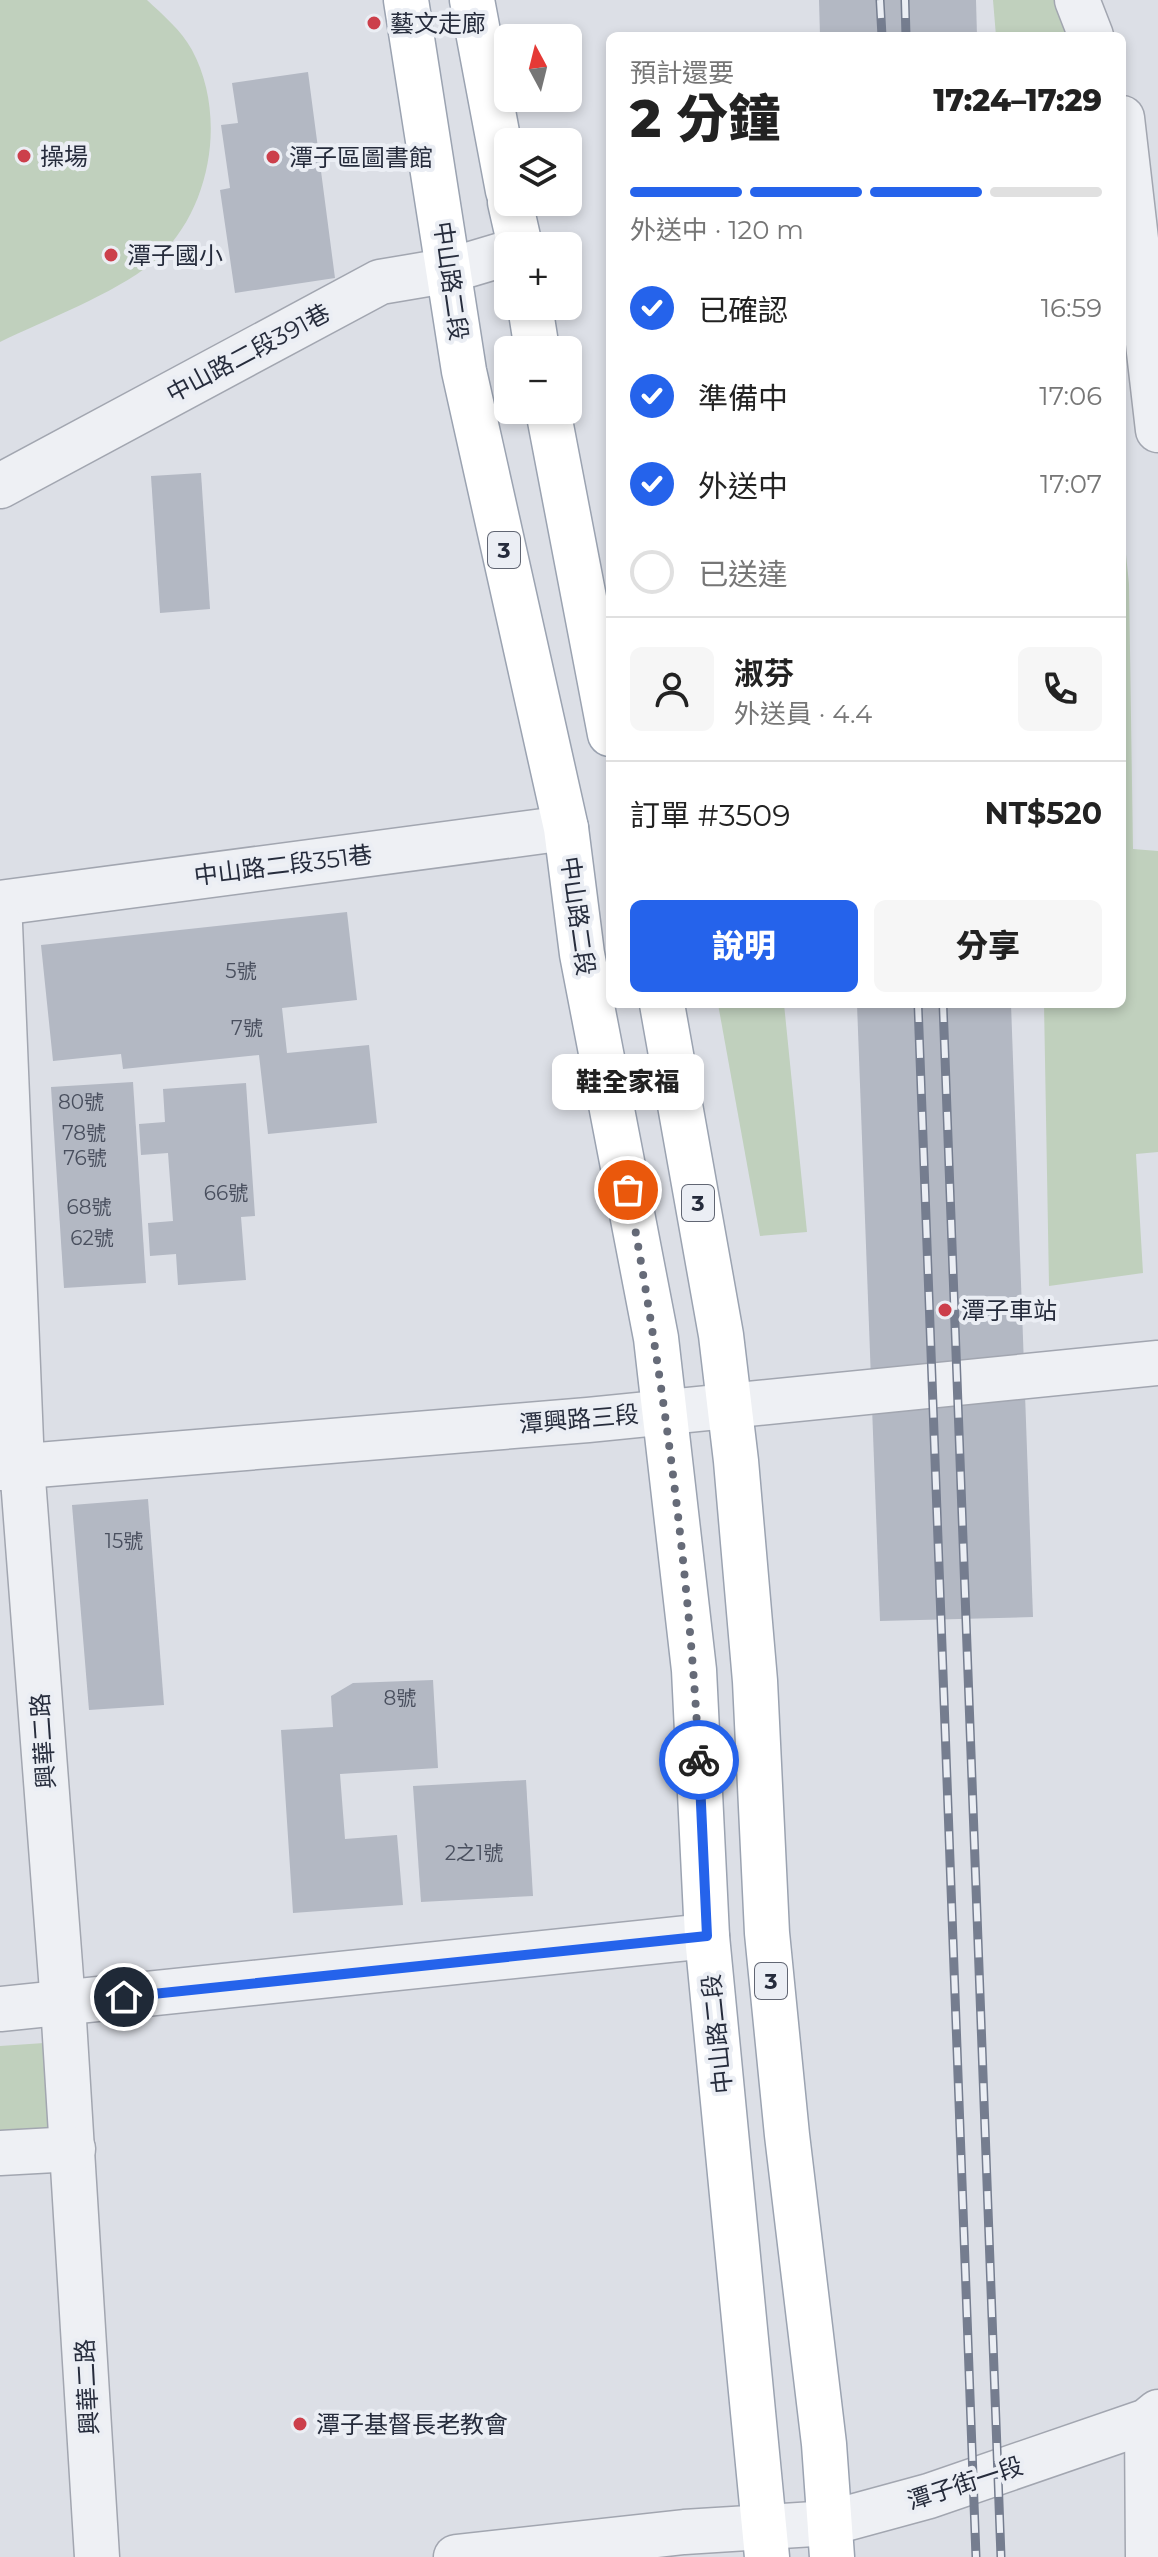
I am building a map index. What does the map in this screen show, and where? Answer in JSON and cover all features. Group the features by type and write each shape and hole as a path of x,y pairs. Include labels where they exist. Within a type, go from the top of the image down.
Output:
{"main road":[{"name":"中山路二段","path":"406,0 451,270 464,371 566,828 582,954 656,1338 694,1670 707,1936 766,2542"},
{"path":"472,0 496,128"},
{"path":"551,424 606,713"},
{"name":"3","path":"663,1008 721,1335 730,1403 755,1681 768,1949 831,2540"}],"street":[{"path":"1077,0 1089,32"},
{"path":"1126,153 1158,430"},
{"name":"中山路二段391巷","path":"0,486 380,282 451,270 494,257"},
{"name":"中山路二段351巷","path":"0,903 566,828"},
{"name":"興華二路","path":"0,924 11,1467 63,2004 97,2557"},
{"name":"潭興路三段","path":"11,1467 663,1411 1158,1363"},
{"path":"0,2009 707,1936"},
{"path":"0,2153 73,2149"},
{"path":"1148,2557 1152,2417"},
{"name":"潭子街一段","path":"456,2557 684,2532 766,2542 831,2540 929,2496 1152,2417"}],"green space":[{"name":"潭子國小","path":"0,0 147,0 177,29 192,50 203,76 211,134 208,163 200,192 172,243 152,263 99,296 0,342"},
{"path":"993,0 1057,0 1068,32 996,32"},
{"path":"1126,554 1133,849 1158,851 1158,1152 1136,1154 1143,1273 1049,1286 1044,1008 1126,1008"},
{"path":"719,1008 784,1008 807,1232 760,1236"},
{"path":"44,2043 48,2131 0,2134 0,2046"}],"building":[{"path":"819,0 976,0 977,32 820,32"},
{"name":"潭子區圖書館","path":"308,72 335,278 235,293 220,190 230,188 221,125 238,123 232,83"},
{"path":"201,473 210,609 160,613 151,476"},
{"path":"347,912 357,1000 282,1008 287,1053 369,1045 377,1123 268,1134 259,1055 123,1069 121,1054 53,1061 41,945"},
{"name":"潭子車站","path":"857,1008 1011,1008 1033,1617 880,1621"},
{"path":"133,1082 146,1283 64,1288 51,1087"},
{"path":"246,1083 255,1216 241,1217 246,1280 178,1285 176,1254 150,1256 148,1223 173,1221 168,1153 141,1155 139,1124 165,1122 163,1089"},
{"path":"148,1499 164,1705 89,1710 72,1505"},
{"path":"433,1680 438,1768 340,1774 345,1839 397,1835 403,1905 293,1913 281,1730 333,1727 331,1696 353,1683"},
{"path":"526,1780 533,1896 421,1902 413,1786"}],"railway":[{"path":"880,0 882,32"},
{"path":"905,0 906,32"},
{"path":"918,1008 976,2557"},
{"path":"943,1008 1001,2557"}],"way so far":[{"path":"628,1190 656,1338 694,1670 699,1760"}],"place":[{"name":"藝文走廊","path":"374,23"},
{"name":"操場","path":"24,156"},
{"name":"潭子區圖書館","path":"273,157"},
{"name":"潭子國小","path":"111,255"},
{"name":"鞋全家福","path":"628,1190"},
{"name":"潭子車站","path":"945,1310"},
{"name":"潭子基督長老教會","path":"300,2424"}],"route":[{"path":"124,1997 707,1936 699,1760"}]}
